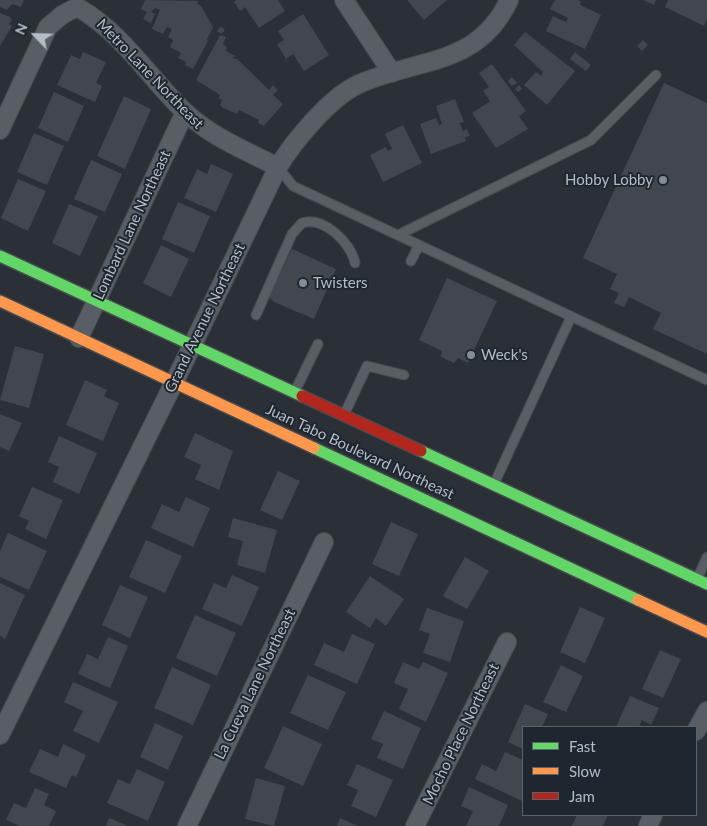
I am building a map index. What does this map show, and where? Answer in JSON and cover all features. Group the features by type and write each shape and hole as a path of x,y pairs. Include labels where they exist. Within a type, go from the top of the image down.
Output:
{"main road":[{"name":"Juan Tabo Boulevard Northeast","path":"0,256 193,344 492,489 702,582"},
{"name":"Juan Tabo Boulevard Northeast","path":"0,301 478,520 707,632"}],"street":[{"path":"344,0 392,73"},
{"name":"Grand Avenue Northeast","path":"0,735 175,382 278,167 299,138 328,108 358,85 392,73 442,60 459,53 488,32 503,13 509,0"},
{"name":"Metro Lane Northeast","path":"0,130 48,28 62,15 77,7 109,28 185,112 207,131 278,167"},
{"name":"Lombard Lane Northeast","path":"79,338 185,112"},
{"name":"La Cueva Lane Northeast","path":"187,826 324,542"},
{"name":"Mocho Place Northeast","path":"415,826 507,642"},
{"path":"697,729 707,711"}],"lane":[{"path":"398,235 591,140 656,75"},
{"path":"278,167 293,186 707,380"},
{"path":"256,316 292,234 302,222 313,221 331,230 353,252 354,263"},
{"path":"411,261 419,245"},
{"path":"492,489 572,317"},
{"path":"295,393 318,344"},
{"path":"344,416 367,366 404,375"},
{"path":"702,582 707,557"}],"building":[{"path":"0,0 24,0 21,7 12,4 7,10 0,7"},
{"path":"145,0 198,1 197,4 201,6 213,27 208,41 193,69 185,65 186,62 178,58 181,53 170,47 173,40 168,37 172,29 167,27 163,34 152,29 160,10 155,8 151,12 155,14 151,23 143,19 147,12 141,9"},
{"path":"237,0 278,0 285,11 259,28 245,7 240,11 234,2"},
{"path":"407,0 447,0 424,20"},
{"path":"555,0 578,0 581,2 580,5 601,15 585,49 546,31 553,16 566,22 568,18 550,9"},
{"path":"643,0 656,0 654,5"},
{"path":"668,0 707,0 707,19 704,26 665,7"},
{"path":"0,13 10,17 12,20 9,24 12,26 0,46"},
{"path":"303,14 329,55 304,71 293,54 286,59 277,44 284,40 278,31"},
{"path":"220,27 225,29 222,34 217,31"},
{"path":"525,32 575,71 547,105 524,85 536,72 541,76 543,72 514,45"},
{"path":"220,35 226,37 223,44 227,48 226,51 235,56 233,58 237,59 269,90 273,85 278,90 273,95 283,104 264,126 258,123 259,120 239,110 237,114 223,108 220,105 222,100 219,98 220,95 196,80"},
{"path":"643,40 648,45 642,51 637,46"},
{"path":"83,52 106,62 96,83 102,86 95,102 57,85 71,55 80,59"},
{"path":"575,52 591,65 586,71 570,59"},
{"path":"492,64 526,111 519,116 528,129 496,148 472,113 490,101 483,91 489,87 479,73"},
{"path":"512,77 517,83 512,86 508,81"},
{"name":"Hobby Lobby","path":"664,83 707,103 707,354 653,329 661,313 629,297 624,307 614,303 619,293 610,289 617,274 583,258"},
{"path":"519,85 522,89 518,92 515,89"},
{"path":"54,92 84,106 68,142 38,128"},
{"path":"124,96 151,109 125,169 97,156"},
{"path":"455,99 464,122 460,123 463,131 467,129 470,136 465,137 466,141 431,154 420,124 436,118 439,125 442,124 436,106"},
{"path":"403,125 422,163 383,182 370,155 386,147 388,151 392,149 385,134"},
{"path":"34,133 64,146 47,185 17,172"},
{"path":"91,160 122,174 105,212 74,199"},
{"path":"211,164 233,174 216,212 184,198 197,169 207,174"},
{"path":"18,179 46,191 28,231 1,218"},
{"path":"178,202 210,216 194,253 162,239"},
{"path":"69,204 98,216 80,256 52,243"},
{"path":"161,245 189,259 171,297 143,283"},
{"name":"Twisters","path":"292,249 336,269 314,319 274,302 269,297"},
{"path":"447,278 497,301 468,363 458,358 454,363 441,357 442,351 419,340"},
{"path":"15,346 44,354 29,408 0,400"},
{"path":"85,380 107,390 104,396 119,403 103,441 66,425"},
{"path":"0,414 22,423 9,451 0,447"},
{"path":"195,433 233,451 219,490 195,479 201,465 184,457"},
{"path":"59,436 97,453 79,494 53,482 59,467 48,462"},
{"path":"278,471 300,481 282,520 260,510"},
{"path":"32,487 63,500 46,539 25,529 29,521 19,516"},
{"path":"186,497 210,508 193,547 151,528 162,504 179,512"},
{"path":"233,518 277,530 265,573 237,565 243,541 228,537"},
{"path":"391,522 418,534 399,576 372,564"},
{"path":"8,533 47,551 29,590 0,577 0,551"},
{"path":"146,540 182,556 165,593 129,577"},
{"path":"465,557 489,571 467,609 443,596"},
{"path":"232,575 259,587 242,626 202,609 214,583 226,588"},
{"path":"370,576 404,599 386,626 376,618 370,628 346,612"},
{"path":"0,583 25,595 5,639 0,636"},
{"path":"120,585 148,597 130,638 102,625"},
{"path":"580,607 605,618 585,663 560,652"},
{"path":"427,608 464,621 450,662 423,653 430,634 419,630"},
{"path":"195,615 236,633 217,676 176,658"},
{"path":"352,634 375,644 357,684 314,665 324,643 344,652"},
{"path":"108,637 128,646 110,688 78,674 87,654 98,659"},
{"path":"660,650 681,659 663,698 642,689"},
{"path":"403,662 419,669 423,662 448,673 426,722 399,709 408,689 394,683"},
{"path":"561,665 583,676 566,712 543,702"},
{"path":"172,667 211,685 193,725 154,708"},
{"path":"308,675 346,692 328,730 290,713"},
{"path":"73,682 118,702 99,743 73,731 83,711 64,702"},
{"path":"630,696 659,708 651,725 642,720 639,726 616,726"},
{"path":"525,704 548,714 542,726 522,726 522,749 508,742"},
{"path":"384,711 421,728 403,769 377,758 383,744 371,739"},
{"path":"155,723 183,736 168,770 140,757"},
{"path":"283,726 322,744 303,786 264,768"},
{"path":"63,744 86,755 76,777 72,775 66,788 29,772 40,749 58,757"},
{"path":"505,752 522,760 522,801 475,779 482,764 496,771"},
{"path":"357,764 393,780 376,817 351,806 358,790 347,785"},
{"path":"137,769 165,782 148,821 107,803 118,779 130,784"},
{"path":"256,778 285,786 274,826 245,819"},
{"path":"469,787 508,805 499,826 466,826 473,811 461,806"},
{"path":"35,788 49,794 44,805 56,811 49,826 20,826 6,820 14,803 26,808"},
{"path":"577,816 608,816 603,826 572,826"},
{"path":"109,818 128,826 106,826"},
{"path":"340,818 358,826 337,826"}],"traffic: fast":[{"path":"0,256 302,396"},
{"path":"314,448 638,600"},
{"path":"421,451 707,584"}],"traffic: slow":[{"path":"0,301 314,448"},
{"path":"638,600 707,632"}],"traffic: jam":[{"path":"302,396 421,451"}],"place":[{"name":"Hobby Lobby","path":"663,180"},
{"name":"Twisters","path":"303,283"},
{"name":"Weck's","path":"471,355"}]}
